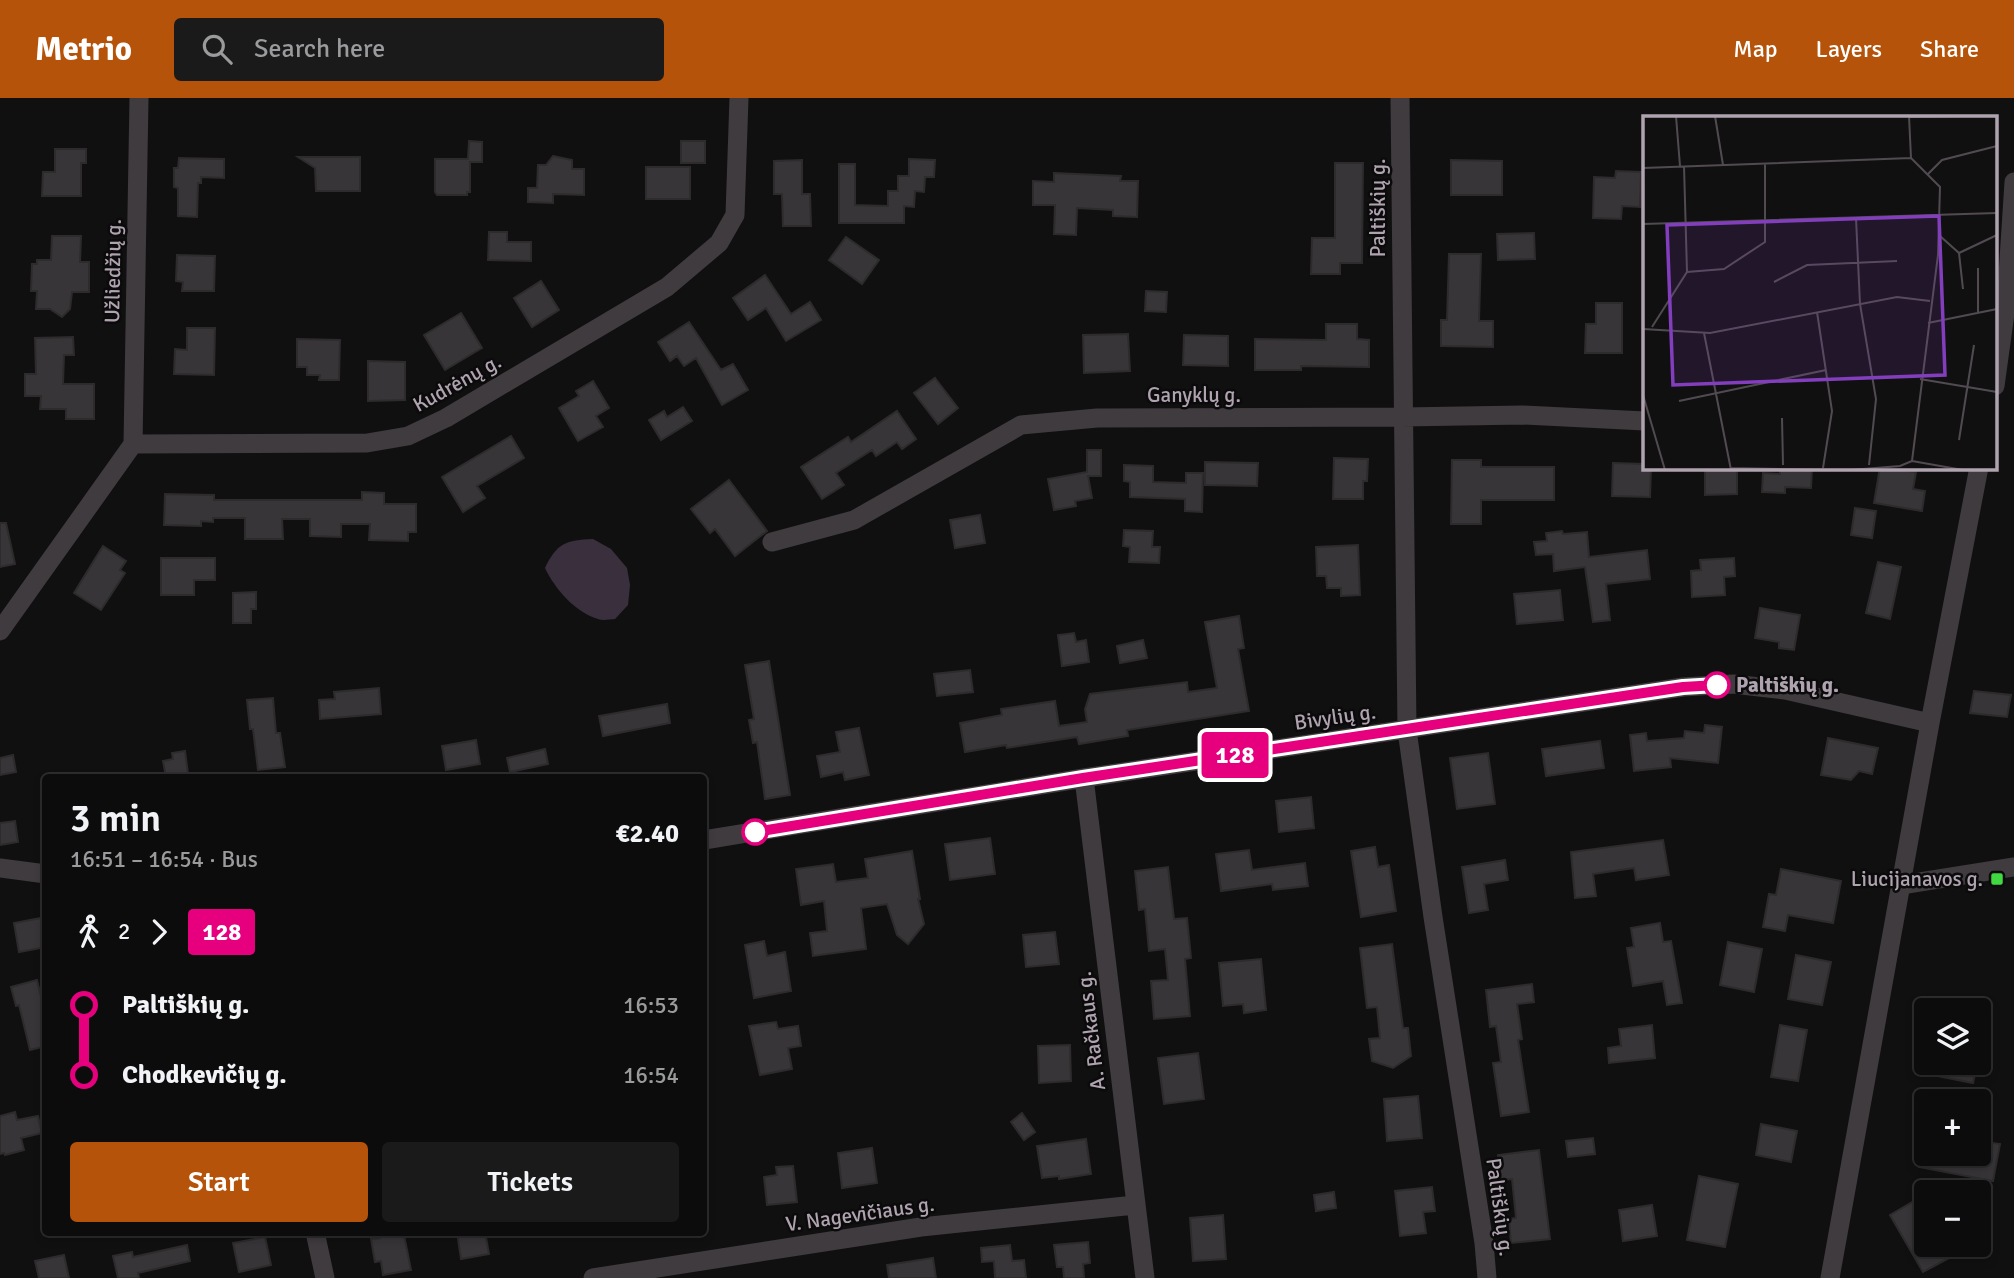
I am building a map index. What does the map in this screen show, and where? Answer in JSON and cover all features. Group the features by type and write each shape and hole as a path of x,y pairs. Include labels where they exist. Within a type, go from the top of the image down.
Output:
{"street":[{"name":"Užliedžių g.","path":"132,444 139,98"},
{"name":"Kudrėnų g.","path":"132,444 367,443 408,436 446,418 667,287 719,243 735,215 739,98"},
{"name":"Paltiškių g.","path":"1400,98 1407,730 1487,1278"},
{"path":"1996,378 2012,248 2014,182"},
{"name":"Ganyklų g.","path":"772,542 854,520 1021,425 1097,418 1523,415 1643,421"},
{"path":"0,631 132,444"},
{"path":"1830,1278 1979,469"},
{"name":"Bivylių g.","path":"707,840 1083,778 1683,687 1734,684 1785,690 1930,723"},
{"name":"A. Račkaus g.","path":"1083,778 1145,1278"},
{"path":"1901,885 2014,867"},
{"path":"0,869 42,874"},
{"name":"V. Nagevičiaus g.","path":"593,1278 921,1227 1135,1205"},
{"path":"316,1236 325,1278"}],"shaded area":[{"path":"593,539 611,549 627,568 630,585 628,605 615,619 600,620 581,611 560,592 545,568 558,548 576,540"}],"building":[{"path":"469,141 482,142 482,162 470,162 470,192 467,192 467,195 437,195 435,159 468,159"},
{"path":"681,141 705,141 705,163 681,163"},
{"path":"55,149 86,149 86,163 81,163 81,196 42,196 43,172 55,172"},
{"path":"553,156 572,160 572,169 584,169 584,195 553,194 553,203 528,202 528,188 537,188 538,165 546,165"},
{"path":"298,157 360,157 360,191 316,191 315,168"},
{"path":"179,158 224,159 224,178 201,177 201,183 198,183 197,217 178,216 178,188 174,187 174,168 178,168"},
{"path":"909,159 935,160 934,177 925,177 924,192 915,191 914,207 904,206 904,223 839,223 839,164 855,164 855,205 888,206 888,191 898,191 898,176 909,176"},
{"path":"802,160 802,194 810,194 811,226 783,226 782,194 774,194 774,161"},
{"path":"1451,160 1502,161 1502,195 1451,195"},
{"path":"1335,163 1363,163 1362,263 1340,263 1340,274 1311,274 1312,238 1335,238"},
{"path":"646,167 690,167 690,199 646,199"},
{"path":"1616,171 1641,172 1640,207 1622,206 1621,219 1593,218 1594,177 1615,178"},
{"path":"1054,173 1121,176 1120,181 1138,181 1137,217 1113,216 1113,210 1077,208 1076,235 1054,234 1055,205 1033,205 1033,181 1054,182"},
{"path":"489,232 507,232 507,242 531,242 531,261 488,260"},
{"path":"1534,233 1535,259 1498,260 1497,234"},
{"path":"52,236 81,236 80,262 89,262 89,292 72,292 70,309 62,317 50,309 36,309 37,291 31,291 32,264 37,264 37,260 51,260"},
{"path":"846,237 879,260 862,284 829,260"},
{"path":"1449,254 1481,254 1479,321 1493,321 1493,347 1441,346 1441,320 1447,320"},
{"path":"177,255 215,256 214,291 182,291 183,282 176,281"},
{"path":"765,275 791,314 810,302 821,320 786,341 766,308 748,320 733,298"},
{"path":"541,281 559,310 532,327 514,298"},
{"path":"1146,291 1167,292 1166,312 1145,311"},
{"path":"1596,303 1622,303 1622,353 1585,353 1586,324 1596,324"},
{"path":"461,313 482,348 445,370 424,335"},
{"path":"689,322 721,370 733,364 748,390 722,405 696,358 684,366 677,356 670,361 658,342"},
{"path":"1326,324 1357,324 1357,339 1369,340 1369,367 1301,366 1301,370 1255,370 1255,339 1326,340"},
{"path":"187,328 215,328 214,375 174,374 175,349 187,350"},
{"path":"1128,334 1130,371 1084,373 1083,335"},
{"path":"1184,335 1228,336 1228,366 1183,365"},
{"path":"73,337 74,355 64,355 63,384 94,384 94,419 66,419 66,409 40,409 41,396 25,396 25,374 36,374 35,338"},
{"path":"297,339 340,340 339,380 319,380 320,375 307,375 307,367 297,367"},
{"path":"368,361 405,362 405,400 368,401"},
{"path":"935,378 958,408 938,424 914,393"},
{"path":"593,381 609,408 596,416 603,427 578,441 559,408 579,396 576,391"},
{"path":"683,407 692,421 661,440 649,420 664,411 667,417"},
{"path":"897,411 916,439 902,449 897,442 876,456 872,450 836,473 844,485 822,499 801,467 848,437 851,442"},
{"path":"511,436 524,458 477,486 485,498 463,512 442,477"},
{"path":"1087,450 1101,450 1101,476 1088,476 1092,498 1075,501 1076,506 1054,510 1048,479 1087,472"},
{"path":"1334,458 1368,459 1367,481 1363,481 1363,499 1333,499"},
{"path":"1452,460 1481,460 1481,467 1554,467 1554,500 1481,500 1481,524 1451,524"},
{"path":"1205,462 1258,463 1257,486 1205,485"},
{"path":"1613,463 1643,464 1643,469 1651,469 1650,497 1612,496"},
{"path":"1124,465 1153,466 1153,482 1186,483 1186,473 1203,473 1202,512 1185,511 1185,499 1130,497 1130,482 1124,481"},
{"path":"1705,469 1737,469 1737,494 1705,495"},
{"path":"1780,469 1812,469 1811,488 1785,487 1785,493 1762,492 1763,473 1780,474"},
{"path":"1880,469 1916,472 1913,489 1925,491 1922,511 1874,503"},
{"path":"729,480 767,531 735,556 715,529 710,533 691,509"},
{"path":"362,492 384,493 384,504 416,504 416,532 408,532 408,541 369,540 370,524 341,524 341,537 310,536 310,519 282,519 283,539 245,539 245,518 213,518 213,522 201,521 201,526 164,525 165,494 214,495 214,500 362,500"},
{"path":"1855,508 1876,511 1872,538 1851,535"},
{"path":"980,515 985,543 955,548 950,520"},
{"path":"0,523 6,523 15,564 0,567"},
{"path":"1124,530 1153,531 1152,547 1160,547 1159,563 1129,562 1130,547 1123,546"},
{"path":"1562,531 1563,534 1587,532 1589,557 1647,550 1650,579 1606,584 1610,620 1593,622 1585,567 1554,571 1553,554 1536,555 1534,542 1547,541 1546,533"},
{"path":"1358,545 1360,595 1341,596 1341,588 1327,588 1326,576 1317,576 1316,547"},
{"path":"103,546 126,561 120,570 125,573 101,610 74,593"},
{"path":"161,558 215,558 215,580 194,580 194,595 161,595"},
{"path":"1734,558 1735,576 1724,577 1725,595 1692,597 1691,571 1701,570 1700,560"},
{"path":"1878,562 1901,567 1890,619 1866,613"},
{"path":"1560,590 1563,620 1517,624 1514,594"},
{"path":"256,592 256,609 251,609 251,623 233,623 233,593"},
{"path":"1760,608 1800,615 1794,650 1779,648 1779,642 1755,638"},
{"path":"1239,616 1244,648 1238,649 1249,711 1127,730 1128,736 1079,744 1077,737 965,752 960,723 1002,715 1001,709 1055,701 1059,726 1087,722 1085,709 1090,694 1187,682 1188,692 1217,688 1205,622"},
{"path":"1074,633 1076,642 1086,640 1089,662 1062,666 1058,635"},
{"path":"1143,640 1147,658 1120,663 1117,646"},
{"path":"769,661 790,795 765,799 757,742 753,743 749,720 754,719 745,665"},
{"path":"970,670 973,692 937,696 934,674"},
{"path":"379,688 381,714 320,719 319,700 335,699 334,692"},
{"path":"1974,691 2011,695 2007,717 1970,713"},
{"path":"273,698 276,733 280,733 285,767 258,770 247,700"},
{"path":"667,704 670,723 603,736 599,716"},
{"path":"1705,725 1722,727 1718,763 1670,758 1671,767 1634,771 1630,735 1646,733 1647,741 1684,738 1685,731 1704,733"},
{"path":"859,728 869,775 845,780 843,772 821,777 817,756 840,752 836,732"},
{"path":"1828,738 1878,748 1872,774 1859,771 1851,780 1821,775"},
{"path":"476,740 480,764 446,770 442,746"},
{"path":"1600,741 1604,768 1546,776 1542,749"},
{"path":"545,749 548,764 510,772 507,758"},
{"path":"185,751 188,774 165,774 163,761 173,759 172,753"},
{"path":"1488,753 1495,804 1457,809 1450,758"},
{"path":"13,755 16,772 0,775 0,758"},
{"path":"1311,797 1314,828 1279,832 1276,801"},
{"path":"15,821 18,842 0,845 0,823"},
{"path":"990,838 995,874 950,880 945,844"},
{"path":"1663,840 1669,875 1636,880 1634,868 1593,874 1596,896 1575,898 1571,852"},
{"path":"1375,847 1378,867 1389,865 1396,911 1361,917 1351,851"},
{"path":"1249,850 1252,870 1305,863 1308,886 1273,890 1272,884 1221,891 1216,854"},
{"path":"912,851 924,924 908,944 897,935 887,904 861,908 866,949 813,956 810,933 827,931 824,901 801,905 796,869 833,864 836,882 868,878 865,859"},
{"path":"1505,860 1508,880 1484,884 1488,910 1469,913 1462,867"},
{"path":"1168,867 1174,919 1187,918 1191,958 1185,959 1190,1016 1154,1019 1151,981 1168,980 1165,949 1149,951 1145,909 1139,910 1135,871"},
{"path":"1781,869 1841,881 1833,923 1788,915 1785,931 1763,927 1769,894 1776,895"},
{"path":"41,918 42,948 19,952 14,923"},
{"path":"1660,923 1663,942 1671,941 1682,1003 1667,1005 1663,981 1633,986 1627,948 1634,947 1631,928"},
{"path":"1055,932 1059,964 1026,967 1023,935"},
{"path":"764,941 767,956 785,952 791,991 754,998 745,945"},
{"path":"1728,942 1762,949 1754,992 1720,985"},
{"path":"1392,944 1403,1028 1408,1028 1411,1056 1393,1068 1372,1061 1369,1039 1380,1038 1377,1007 1367,1008 1360,948"},
{"path":"1796,955 1831,962 1822,1005 1788,999"},
{"path":"1261,959 1266,1010 1244,1013 1243,1004 1223,1006 1219,963"},
{"path":"37,980 42,1001 42,1047 30,1050 19,1005 16,1006 11,987"},
{"path":"1532,984 1534,1002 1517,1004 1522,1039 1518,1040 1529,1112 1501,1116 1493,1063 1501,1062 1496,1026 1490,1027 1486,990"},
{"path":"776,1022 778,1029 798,1026 801,1046 788,1048 792,1069 760,1075 749,1026"},
{"path":"1652,1025 1655,1058 1609,1063 1608,1048 1621,1046 1619,1029"},
{"path":"1780,1025 1807,1030 1798,1081 1771,1077"},
{"path":"1070,1045 1071,1081 1039,1083 1038,1046"},
{"path":"1198,1053 1204,1099 1164,1104 1158,1058"},
{"path":"1937,1075 1975,1075 1973,1083"},
{"path":"1418,1096 1422,1138 1387,1141 1384,1099"},
{"path":"15,1112 17,1120 38,1116 42,1133 21,1138 24,1150 0,1154 0,1116"},
{"path":"1022,1113 1035,1132 1024,1140 1011,1122"},
{"path":"1761,1124 1797,1131 1791,1162 1756,1155"},
{"path":"1593,1138 1595,1154 1568,1157 1566,1141"},
{"path":"1086,1139 1091,1174 1059,1179 1059,1176 1042,1178 1037,1146"},
{"path":"1991,1143 2000,1144 1993,1181 1919,1167 1991,1166"},
{"path":"872,1148 877,1183 842,1188 838,1153"},
{"path":"1539,1150 1550,1239 1511,1243 1509,1219 1516,1218 1512,1179 1501,1180 1498,1155"},
{"path":"793,1166 797,1202 767,1205 764,1177 777,1175 776,1167"},
{"path":"1699,1176 1738,1184 1725,1247 1687,1240"},
{"path":"1432,1187 1435,1211 1423,1212 1426,1233 1400,1236 1395,1191"},
{"path":"1334,1192 1336,1208 1316,1211 1314,1195"},
{"path":"1914,1201 1914,1256 1890,1215"},
{"path":"1652,1205 1657,1236 1623,1241 1619,1210"},
{"path":"1223,1215 1226,1259 1193,1261 1190,1218"},
{"path":"404,1236 411,1270 383,1275 381,1261 375,1262 371,1239"},
{"path":"458,1236 486,1236 489,1254 461,1259"},
{"path":"265,1237 271,1265 239,1272 233,1243"},
{"path":"1088,1242 1090,1263 1083,1264 1084,1278 1064,1278 1063,1267 1057,1267 1054,1245"},
{"path":"187,1245 190,1261 138,1273 139,1278 118,1278 113,1256 132,1252 133,1257"},
{"path":"1010,1245 1012,1261 1024,1260 1026,1278 995,1278 994,1261 982,1262 981,1248"},
{"path":"64,1255 69,1278 39,1278 35,1261"},
{"path":"1914,1257 1949,1258 1923,1272"},
{"path":"933,1258 936,1278 889,1278 887,1265"}],"bus line":[{"name":"128","path":"755,832 1083,778 1683,687 1717,685"}],"place":[{"name":"Paltiškių g.","path":"1717,685"},
{"name":"Liucijanavos g.","path":"1997,879"}]}
